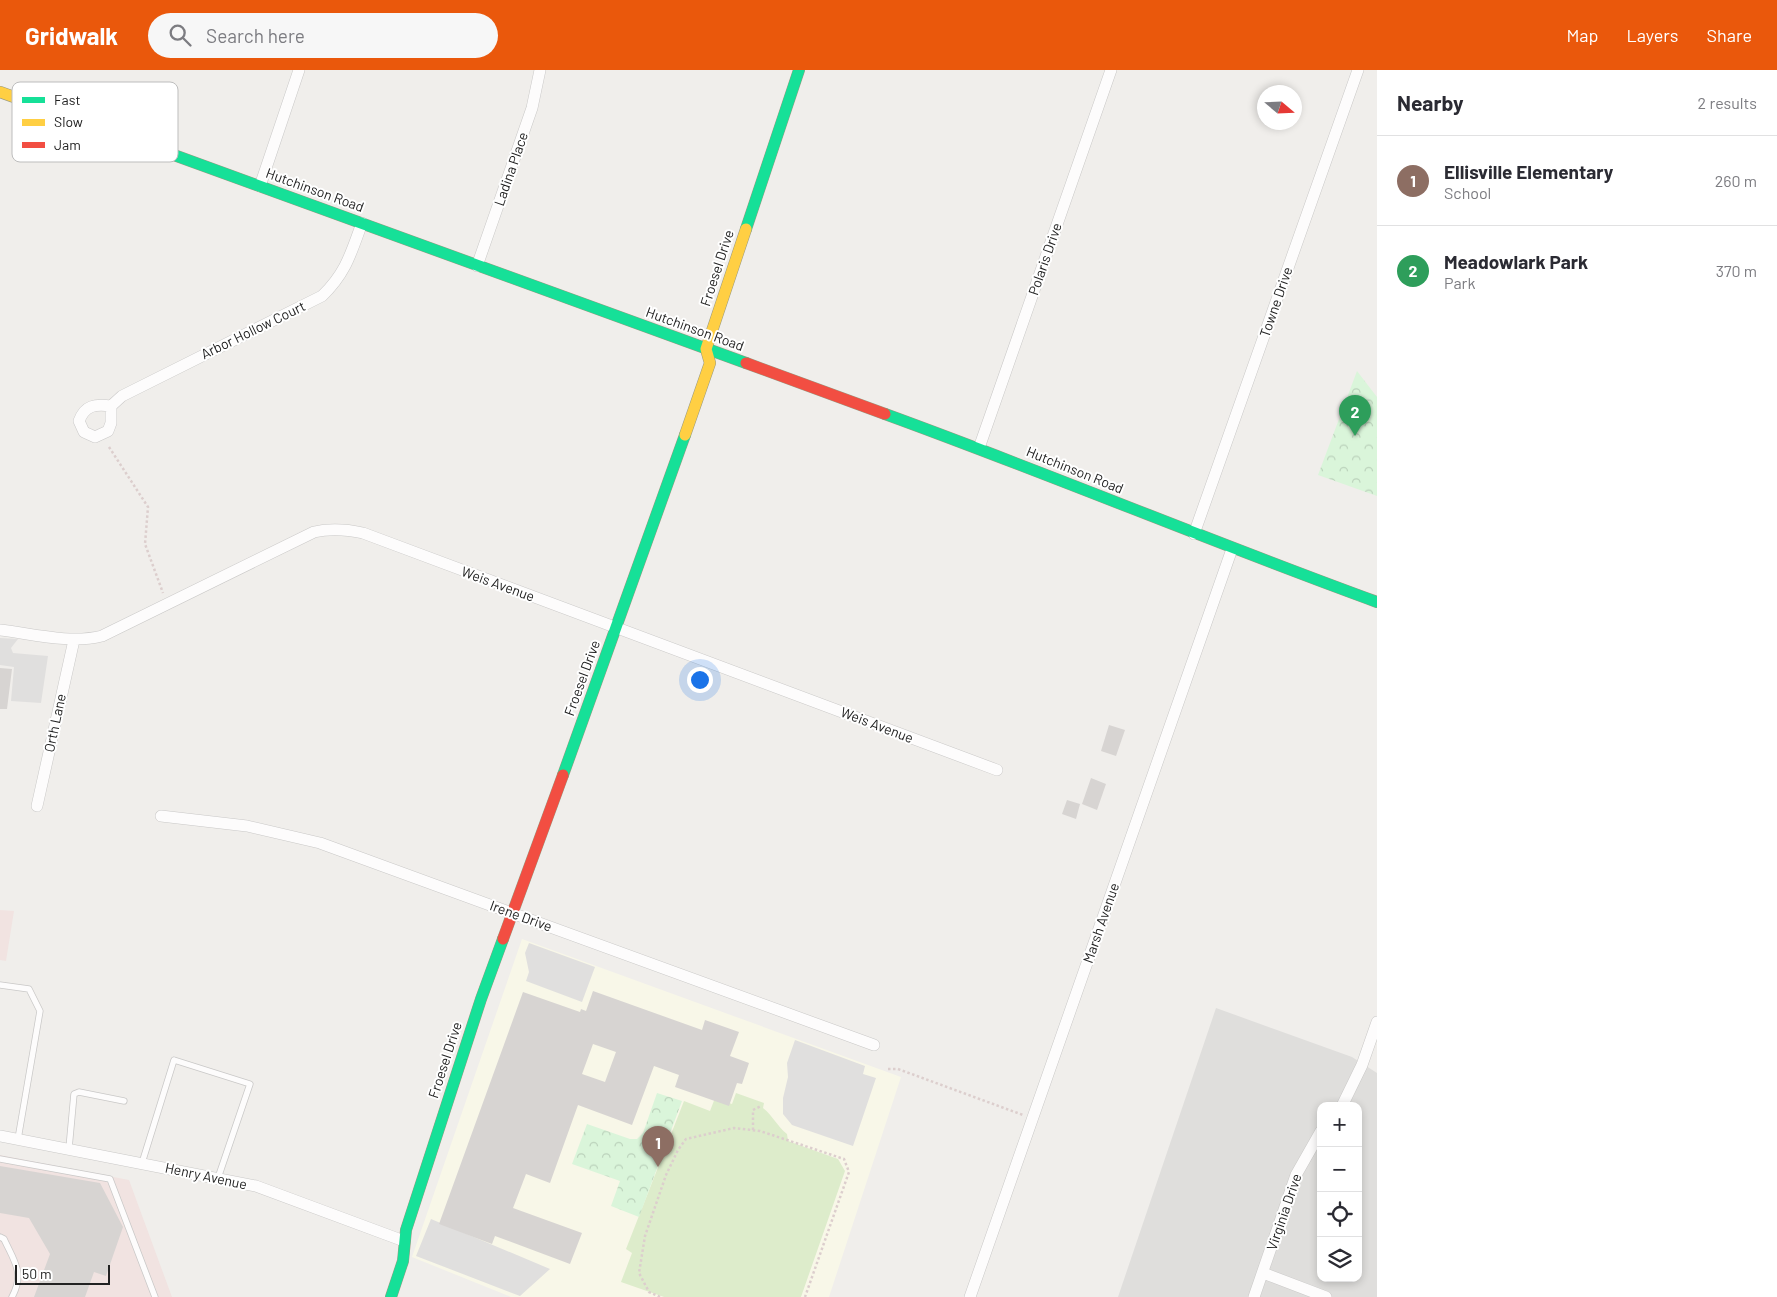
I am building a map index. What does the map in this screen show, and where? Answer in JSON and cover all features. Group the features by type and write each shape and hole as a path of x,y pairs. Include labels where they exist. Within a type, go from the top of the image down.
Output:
{"street":[{"path":"260,186 299,70"},
{"name":"Ladina Place","path":"477,266 532,108 540,70"},
{"name":"Froesel Drive","path":"391,1297 403,1261 404,1241 481,999 617,627 710,363 706,349 799,70"},
{"name":"Polaris Drive","path":"980,448 1111,70"},
{"name":"Towne Drive","path":"1194,534 1358,70"},
{"name":"Hutchinson Road","path":"0,92 12,96"},
{"name":"Hutchinson Road","path":"178,156 980,448 1232,549 1377,602"},
{"name":"Arbor Hollow Court","path":"111,406 122,396 322,296 336,282 347,265 362,223"},
{"name":"Weis Avenue","path":"0,630 74,640 87,640 102,636 314,532 328,529 363,534 997,770"},
{"name":"Marsh Avenue","path":"970,1297 1232,549"},
{"name":"Orth Lane","path":"37,806 74,640"},
{"name":"Irene Drive","path":"161,816 247,826 320,843 874,1045"},
{"path":"1344,1102 1362,1065 1377,1022"},
{"name":"Henry Avenue","path":"0,1136 256,1186 404,1241"},
{"name":"Virginia Drive","path":"1254,1297 1296,1174 1317,1138"},
{"path":"1263,1273 1326,1297"}],"lane":[{"path":"0,985 29,989 40,1011 18,1139"},
{"path":"142,1163 174,1060 250,1084 218,1178"},
{"path":"69,1148 74,1094 79,1092 124,1101"},
{"path":"0,1159 110,1179 155,1297"},
{"path":"0,1237 4,1239 20,1274 20,1281 12,1297"}],"path":[{"path":"109,447 148,507 144,544 164,596"},
{"path":"888,1069 898,1069 1026,1116"},
{"path":"753,1130 753,1110 761,1106"},
{"path":"660,1297 649,1292 639,1272 645,1236 666,1175 678,1150 686,1139 734,1128 753,1130 844,1159 847,1163 849,1172 806,1297"}],"shaded area":[{"path":"0,638 18,639 11,648 13,653 48,656 41,703 11,701 14,667 0,665"},
{"path":"0,910 14,911 6,961 0,960"},
{"path":"522,939 901,1077 829,1297 511,1297 412,1257"},
{"path":"529,943 595,967 582,1002 526,981 529,972 525,953"},
{"path":"1216,1008 1352,1057 1377,1073 1377,1297 1118,1297"},
{"path":"795,1040 865,1066 863,1074 876,1078 853,1146 792,1125 783,1114 783,1098 788,1077 787,1063"},
{"path":"0,1155 129,1180 172,1297 0,1297"},
{"path":"431,1219 550,1269 520,1296 416,1256"}],"green space":[{"path":"1357,371 1377,397 1377,496 1318,475"},
{"path":"657,1093 682,1101 639,1217 611,1206 620,1181 572,1164 587,1124 630,1139 637,1139 643,1133"},
{"path":"736,1093 764,1103 763,1108 787,1134 788,1141 838,1159 845,1171 801,1297 664,1297 621,1282 632,1253 626,1249 684,1101 710,1111 715,1098 732,1104"}],"building":[{"path":"0,668 12,669 7,709 0,709"},
{"path":"1109,725 1125,730 1116,756 1101,751"},
{"path":"1091,778 1106,784 1097,810 1082,804"},
{"path":"1067,800 1080,804 1076,819 1062,814"},
{"path":"593,991 702,1030 705,1020 739,1032 730,1056 749,1063 742,1084 737,1083 729,1106 675,1087 679,1075 654,1066 632,1125 578,1105 550,1183 526,1174 513,1208 582,1233 570,1264 495,1236 492,1244 439,1224 523,992 580,1012 581,1009 586,1011","holes":["593,1044 616,1052 605,1082 582,1074"]},
{"path":"0,1166 100,1183 123,1227 106,1276 94,1272 85,1297 34,1297 50,1254 29,1218 0,1213"}],"traffic: fast":[{"path":"746,229 799,70"},
{"path":"178,156 746,363"},
{"path":"885,414 1377,602"},
{"path":"563,775 685,435"},
{"path":"391,1297 403,1261 406,1230 481,999 503,939"}],"traffic: slow":[{"path":"0,92 12,96"},
{"path":"685,435 710,363 706,349 746,229"}],"traffic: jam":[{"path":"746,363 885,414"},
{"path":"503,939 563,775"}],"place":[{"name":"Meadowlark Park","path":"1355,436"},
{"name":"Ellisville Elementary","path":"658,1167"}]}
